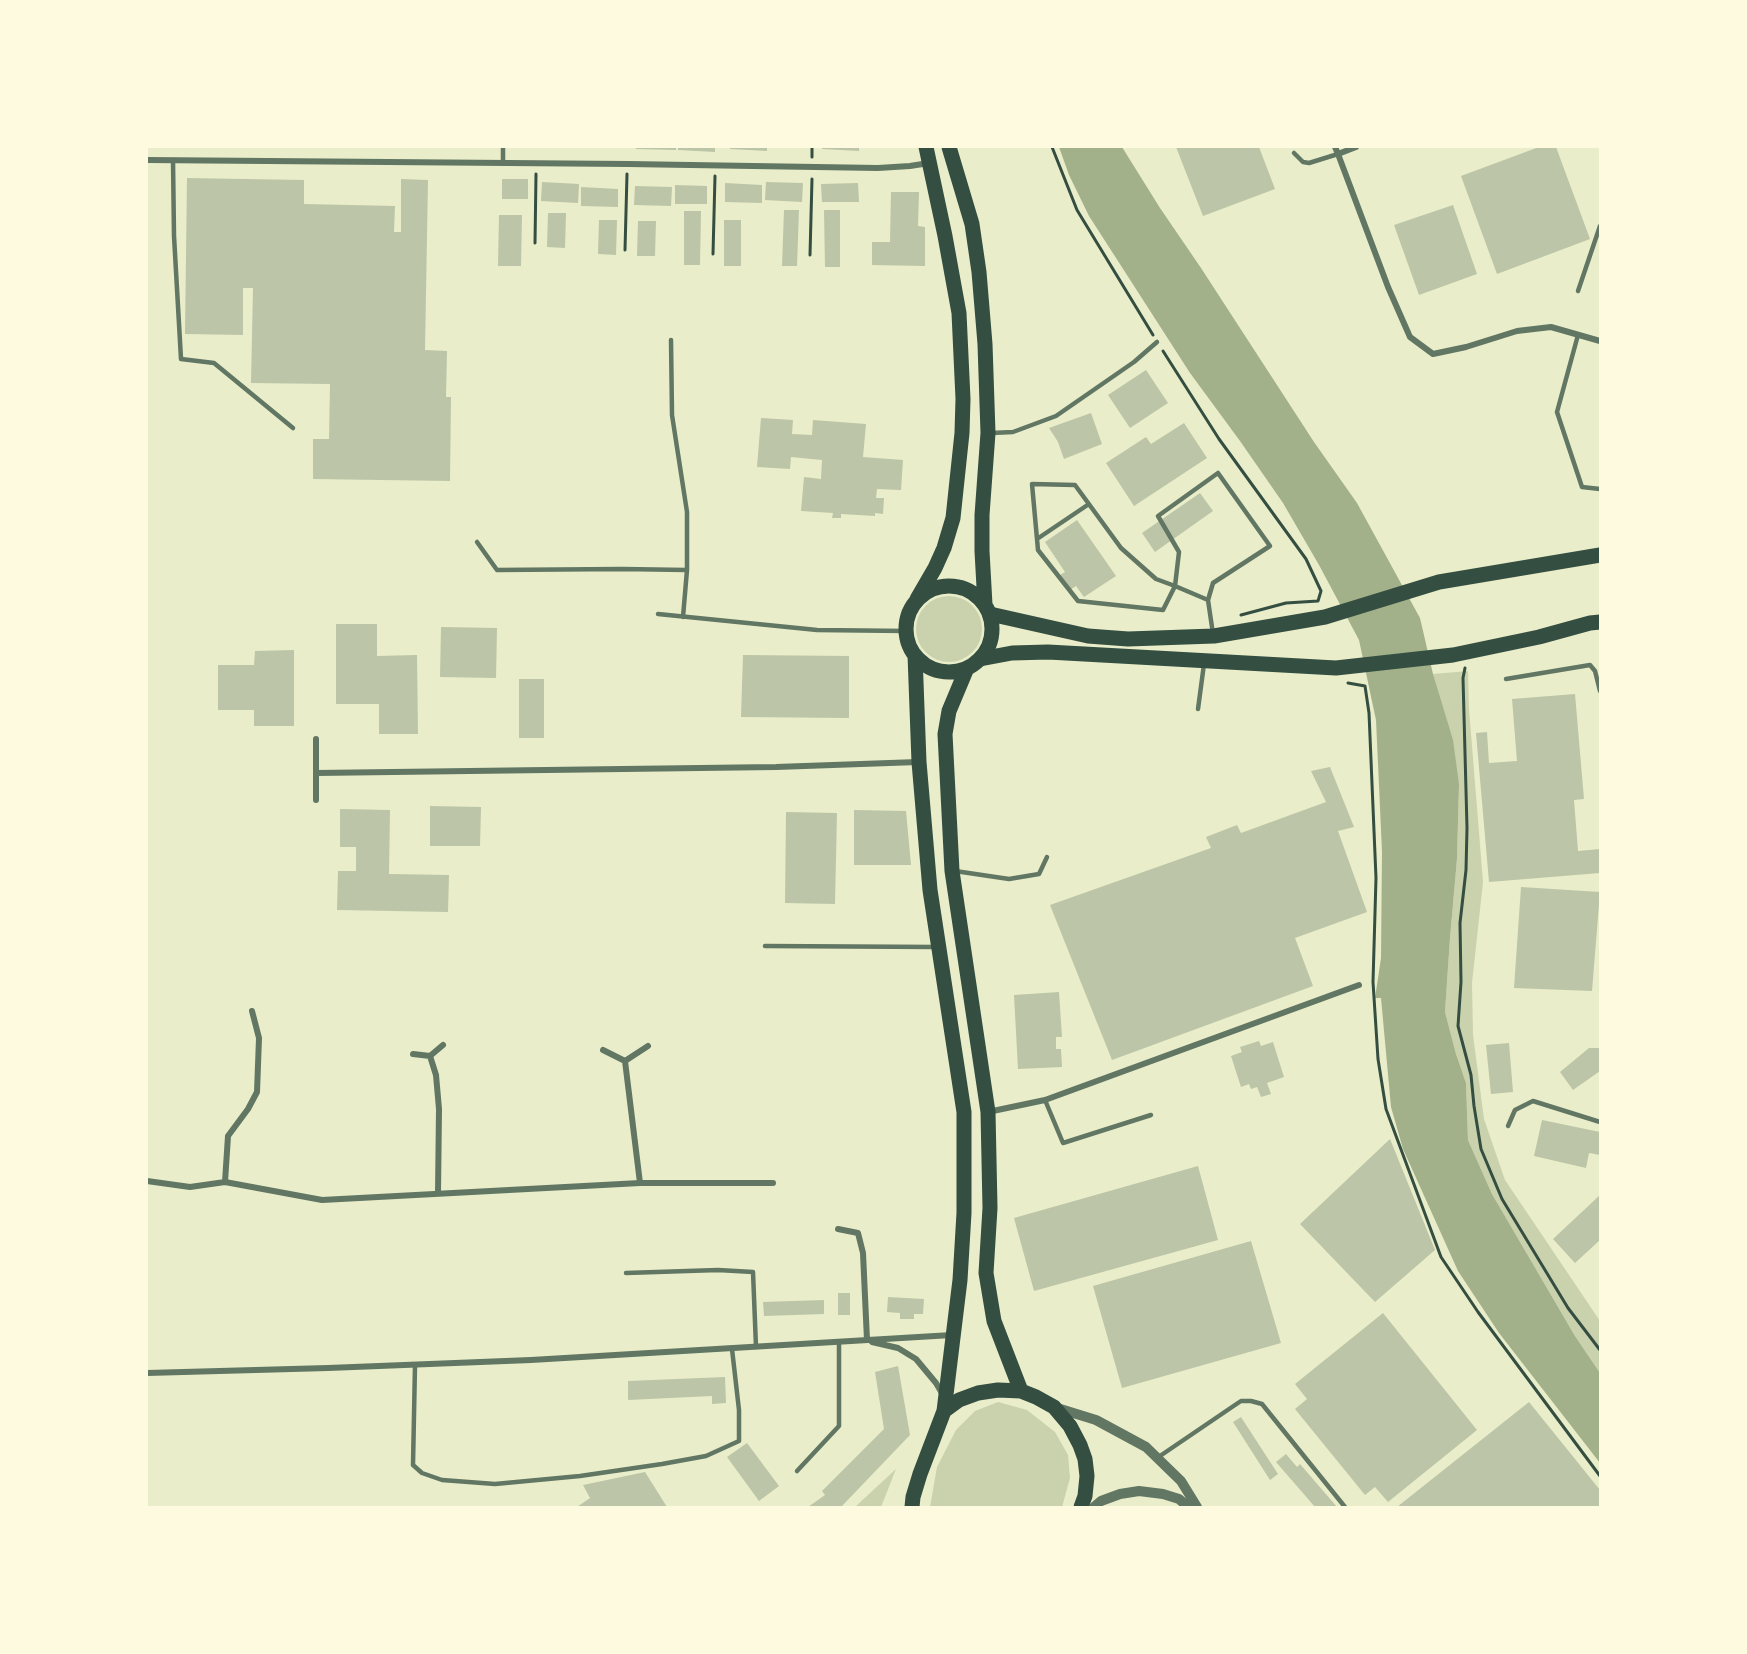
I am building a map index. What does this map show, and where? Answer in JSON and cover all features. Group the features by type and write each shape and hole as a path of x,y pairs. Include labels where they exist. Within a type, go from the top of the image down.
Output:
{"main road":[{"path":"926,147 959,313 963,399 962,433 953,518 935,568 907,620 908,644 915,655 926,665 939,671 953,672 1012,653 1048,652 1204,661 1339,675 1454,656 1600,622"},
{"path":"949,147 972,224 979,272 986,354 988,433 982,515 982,576 992,626 987,650 974,664 949,711 945,734 952,871 988,1112 990,1208 986,1273 994,1321 1021,1391"},
{"path":"917,599 927,591 939,586 952,586 976,595 987,609 1088,636 1128,639 1214,636 1325,617 1440,582 1600,555"},
{"path":"912,1507 920,1474 945,1406 955,1335 964,1213 964,1112 930,890 919,762 915,655"},
{"path":"945,1406 978,1392 998,1390 1021,1391 1054,1407 1070,1426 1085,1459 1087,1476 1081,1507"}],"street":[{"path":"1335,147 1388,287 1410,337 1433,354 1466,347 1517,331 1551,327 1600,341"},
{"path":"1338,154 1356,147"},
{"path":"147,160 878,168 929,163"},
{"path":"316,739 316,800"},
{"path":"316,773 776,767 919,762"},
{"path":"988,1112 1045,1100 1359,985"},
{"path":"225,1182 228,1136 248,1109 257,1092 259,1038 252,1011"},
{"path":"413,1054 430,1056 443,1045"},
{"path":"625,1060 648,1046"},
{"path":"603,1050 625,1060"},
{"path":"430,1056 436,1075 439,1109 438,1192"},
{"path":"625,1060 640,1183"},
{"path":"147,1181 190,1187 225,1182 321,1200 640,1183 773,1183"},
{"path":"838,1229 858,1233 863,1253 867,1340"},
{"path":"147,1373 415,1365 955,1335"},
{"path":"867,1340 898,1348 916,1359 936,1383 945,1406"},
{"path":"1054,1407 1096,1420 1146,1447 1181,1481 1197,1507"},
{"path":"1094,1507 1101,1501 1120,1494 1139,1491 1179,1499 1188,1507"}],"lane":[{"path":"503,147 503,163"},
{"path":"1294,153 1304,162 1309,163 1338,154"},
{"path":"173,160 174,236 181,359 214,363 293,428"},
{"path":"1578,291 1600,226"},
{"path":"1578,335 1557,412 1582,487 1600,489"},
{"path":"671,340 672,415 687,512 687,570 683,617"},
{"path":"988,433 1013,432 1056,416 1134,362 1157,342"},
{"path":"1208,600 1175,586 1156,579 1121,548 1075,485 1032,484 1038,550 1078,601 1162,610 1175,586 1179,552 1158,516 1218,473 1270,546 1213,583 1208,600 1214,636"},
{"path":"1036,539 1089,504"},
{"path":"477,542 497,570 687,570"},
{"path":"658,614 817,630 906,631"},
{"path":"1198,709 1204,661"},
{"path":"1506,679 1590,665 1595,671 1600,691"},
{"path":"952,871 1009,879 1039,874 1047,857"},
{"path":"765,946 939,947"},
{"path":"1045,1100 1063,1143 1151,1115"},
{"path":"1508,1126 1515,1110 1533,1101 1600,1122"},
{"path":"626,1273 718,1270 753,1272 756,1347"},
{"path":"797,1471 839,1426 838,1342"},
{"path":"415,1365 412,1465 422,1473 442,1480 495,1485 558,1479 663,1464 706,1456 739,1441 739,1410 732,1349"},
{"path":"1157,1458 1241,1401 1251,1401 1262,1404 1345,1507"}],"path":[{"path":"1052,147 1077,210 1157,342 1220,439 1306,559 1321,591 1318,601 1286,603 1243,613 1238,617"},
{"path":"535,243 537,163"},
{"path":"624,250 628,164"},
{"path":"713,254 716,165"},
{"path":"810,255 812,166"},
{"path":"1469,652 1463,678 1467,828 1466,870 1460,923 1461,982 1458,1026 1471,1074 1481,1149 1502,1198 1568,1308 1600,1350"},
{"path":"1339,675 1365,686 1369,713 1376,878 1373,982 1378,1059 1386,1109 1441,1257 1478,1312 1600,1476"}],"shaded area":[{"path":"1059,147 1122,147 1314,442 1357,503 1420,618 1433,674 1453,740 1459,784 1457,859 1445,1012 1466,1083 1468,1140 1492,1194 1575,1336 1600,1373 1600,1463 1499,1333 1458,1271 1403,1149 1391,1107 1381,998 1375,998 1381,958 1382,852 1376,720 1359,640 1283,503 1190,373 1089,216 1069,175"},
{"path":"943,596 955,596 967,601 977,611 982,629 980,642 967,657 955,662 943,662 931,657 921,647 916,635 916,623 921,611 931,601"},
{"path":"1468,671 1483,882 1472,983 1473,1035 1484,1119 1505,1180 1600,1321 1600,1373 1575,1336 1492,1194 1468,1140 1466,1083 1445,1012 1457,859 1459,784 1433,674"},
{"path":"998,1402 1027,1410 1055,1432 1068,1455 1070,1478 1062,1507 930,1507 937,1467 956,1430 975,1411"},
{"path":"896,1469 881,1507 855,1507"}],"building":[{"path":"636,147 676,147 676,150 636,149"},
{"path":"678,147 715,147 715,152 678,150"},
{"path":"730,147 767,147 767,151 730,149"},
{"path":"822,147 859,147 859,151 822,149"},
{"path":"1176,147 1259,147 1275,189 1203,216"},
{"path":"1539,147 1556,147 1590,239 1497,274 1461,176"},
{"path":"187,178 304,180 304,204 395,206 394,232 401,232 401,179 428,180 425,350 447,351 446,397 451,397 450,481 313,479 313,439 329,439 330,384 251,383 253,288 243,288 243,335 185,334"},
{"path":"502,179 528,179 528,199 502,199"},
{"path":"542,182 579,184 578,203 541,201"},
{"path":"766,182 803,183 802,202 765,200"},
{"path":"725,183 762,185 762,203 725,202"},
{"path":"858,183 859,202 822,202 821,184"},
{"path":"675,185 707,186 707,204 675,204"},
{"path":"635,186 672,187 671,206 634,205"},
{"path":"581,187 618,189 618,207 581,206"},
{"path":"891,192 919,192 918,226 925,227 925,266 872,265 872,242 890,242"},
{"path":"1453,205 1477,274 1419,295 1394,225"},
{"path":"784,210 799,210 797,266 782,266"},
{"path":"824,210 840,210 840,267 825,267"},
{"path":"684,211 701,211 700,265 684,265"},
{"path":"548,213 566,213 565,248 547,247"},
{"path":"499,215 522,215 521,266 498,266"},
{"path":"599,220 617,220 616,255 598,254"},
{"path":"724,220 741,220 741,266 724,266"},
{"path":"638,221 656,221 655,256 637,256"},
{"path":"1146,370 1168,403 1130,428 1108,395"},
{"path":"1091,413 1102,444 1064,459 1058,442 1049,428"},
{"path":"761,418 793,420 792,434 812,435 813,420 866,424 863,457 903,460 901,490 877,489 876,498 884,498 883,514 875,513 875,516 841,514 841,518 832,518 833,513 801,511 804,477 821,479 822,460 791,457 790,469 757,467"},
{"path":"1184,423 1207,458 1134,506 1106,463 1146,437 1151,444"},
{"path":"1200,493 1213,511 1155,552 1142,533"},
{"path":"1077,520 1116,576 1084,597 1076,586 1070,590 1060,575 1065,572 1045,542"},
{"path":"336,624 377,624 377,656 417,655 418,734 379,734 379,704 336,704"},
{"path":"441,627 497,628 496,678 440,677"},
{"path":"294,650 294,726 254,726 254,710 218,710 218,665 254,665 255,651"},
{"path":"743,655 849,656 849,718 741,717"},
{"path":"519,679 544,679 544,738 519,738"},
{"path":"1575,694 1584,799 1574,800 1578,851 1600,849 1600,873 1489,882 1476,733 1487,732 1489,763 1517,761 1512,699"},
{"path":"1330,767 1354,827 1338,831 1367,912 1295,938 1313,986 1112,1060 1050,905 1211,848 1206,837 1237,825 1241,833 1326,802 1311,771"},
{"path":"430,806 481,807 480,846 430,846"},
{"path":"340,809 390,810 389,874 449,875 448,912 337,910 338,871 356,871 356,847 340,847"},
{"path":"854,810 906,811 911,865 854,865"},
{"path":"786,812 837,813 835,904 785,903"},
{"path":"1521,887 1600,892 1592,991 1514,988"},
{"path":"1059,992 1062,1037 1056,1037 1056,1049 1061,1049 1062,1067 1018,1069 1014,995"},
{"path":"1259,1041 1261,1046 1273,1042 1284,1077 1267,1083 1271,1094 1261,1097 1257,1087 1251,1089 1249,1084 1241,1087 1231,1056 1242,1052 1240,1047"},
{"path":"1509,1043 1513,1092 1491,1094 1486,1045"},
{"path":"1589,1048 1600,1048 1600,1071 1573,1090 1560,1072"},
{"path":"1542,1120 1600,1132 1600,1155 1589,1153 1586,1168 1534,1156"},
{"path":"1390,1139 1435,1250 1375,1302 1300,1224"},
{"path":"1198,1166 1218,1240 1034,1291 1014,1218"},
{"path":"1600,1195 1600,1240 1575,1263 1553,1239"},
{"path":"1251,1241 1281,1343 1122,1388 1093,1286"},
{"path":"838,1293 850,1293 850,1315 838,1315"},
{"path":"888,1297 924,1299 923,1314 914,1314 914,1319 900,1319 900,1313 887,1312"},
{"path":"824,1300 824,1314 764,1316 763,1302"},
{"path":"1383,1313 1477,1430 1388,1502 1375,1487 1365,1495 1295,1409 1307,1399 1295,1384"},
{"path":"898,1366 910,1435 841,1507 808,1507 825,1495 822,1491 884,1429 875,1372"},
{"path":"725,1377 726,1403 712,1404 712,1396 628,1400 628,1381"},
{"path":"1529,1402 1600,1490 1600,1507 1397,1507"},
{"path":"1241,1417 1278,1474 1270,1480 1233,1422"},
{"path":"747,1443 779,1486 759,1501 727,1457"},
{"path":"1286,1454 1297,1467 1300,1464 1337,1507 1315,1507 1276,1462"},
{"path":"645,1472 667,1507 577,1507 590,1498 583,1485"}]}
